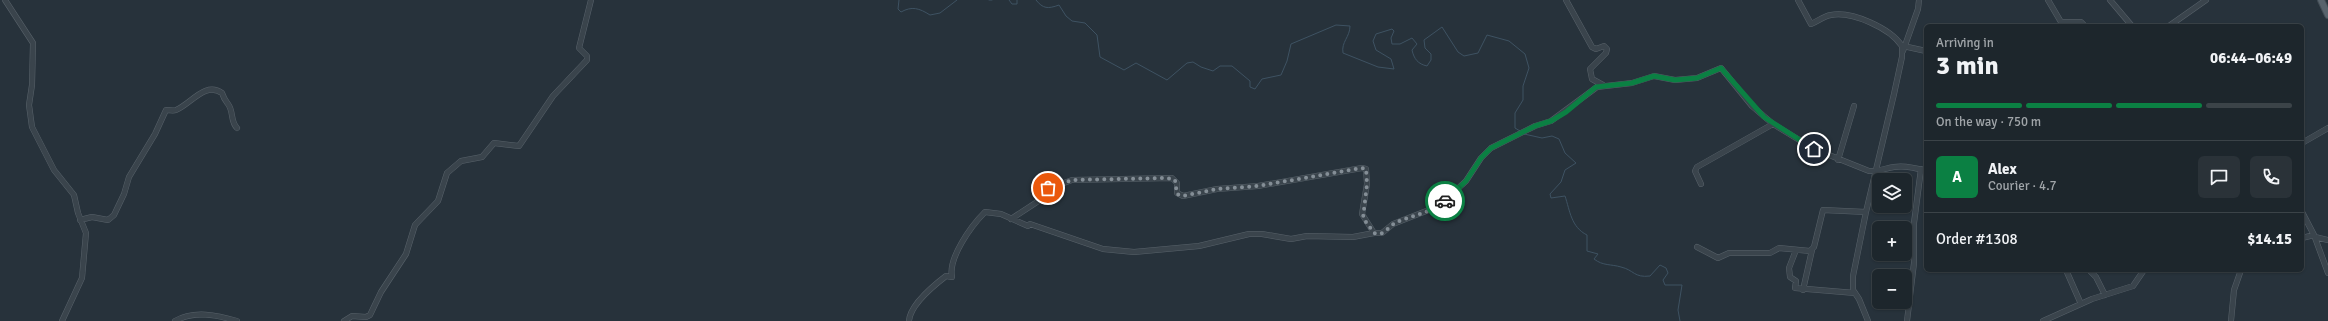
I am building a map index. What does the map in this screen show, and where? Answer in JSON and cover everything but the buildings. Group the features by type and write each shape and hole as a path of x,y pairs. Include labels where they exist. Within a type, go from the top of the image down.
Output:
{"main road":[{"path":"2321,0 2328,15"}],"street":[{"path":"5,0 33,43 32,85 29,105 32,127 54,170 74,195 86,238 82,278 62,321"},
{"path":"344,321 352,316 368,316 371,312 381,292 406,254 416,223 438,201 447,173 461,161 481,157 494,144 518,146 552,98 586,61 587,56 579,48 591,0"},
{"path":"1566,0 1592,47 1596,49 1604,46 1607,49 1606,53 1590,69 1592,80 1603,85"},
{"path":"1798,0 1811,24 1834,15 1866,21 1881,27 1894,35 1903,48 1924,51"},
{"path":"1868,321 1859,299 1852,287 1853,276 1903,48 1918,9 1919,0"},
{"path":"2048,0 2061,22 2081,22 2083,24"},
{"path":"2110,0 2130,24"},
{"path":"2172,24 2206,0"},
{"path":"909,321 913,307 925,296 928,290 946,276 952,277 951,270 956,255 970,230 983,213 993,212 1103,249 1118,251 1146,251 1198,246 1249,234 1262,234 1291,239 1307,236 1354,237 1382,233 1393,224 1439,206 1466,181 1481,158 1491,148 1535,126 1551,121 1566,112 1596,87 1603,85 1632,83 1654,76 1675,80 1697,78 1721,68 1752,106 1773,124 1814,149 1862,169 1877,172 1896,166 1923,170 1914,223 1914,263 1907,321"},
{"path":"80,220 92,217 108,220 112,218 124,194 129,177 155,134 166,110 176,110 203,92 216,90 222,93 224,100 228,104 231,120 237,128"},
{"path":"1838,160 1854,106"},
{"path":"1701,184 1695,171 1697,167 1773,124"},
{"path":"2304,142 2328,128"},
{"path":"1011,219 1037,202 1045,190 1072,180 1172,178 1177,183 1177,194 1183,196 1217,189 1258,186 1362,168 1366,169 1367,182 1362,214 1374,233"},
{"path":"1803,290 1823,210 1866,212"},
{"path":"2304,216 2314,236 2328,273"},
{"path":"2304,238 2314,236 2328,240"},
{"path":"1698,247 1718,258 1733,252 1770,253 1779,248 1812,250"},
{"path":"1796,250 1789,268 1791,271 1790,276 1796,281 1795,288 1803,290 1855,293"},
{"path":"2067,272 2081,304"},
{"path":"2091,272 2096,277 2105,295"},
{"path":"2043,321 2081,304 2135,285 2143,272"},
{"path":"2232,321 2234,290 2240,272"},
{"path":"174,321 185,316 207,315 237,321"}],"waterway":[{"path":"899,0 898,9 901,12 912,8 930,15 940,13 957,0"},
{"path":"1009,0 1012,4 1017,4 1017,0"},
{"path":"1036,0 1043,7 1059,5 1066,16 1072,21 1085,23 1097,35 1100,57 1124,70 1136,63 1167,80 1187,63 1193,62 1201,67 1213,71 1220,66 1232,66 1250,81 1250,87 1255,89 1262,79 1281,75 1287,61 1291,44 1336,25 1350,26 1349,33 1343,46 1343,53 1378,67 1394,69 1391,59 1376,50 1373,41 1376,34 1392,29 1394,31 1391,38 1392,44 1400,44 1412,38 1417,44 1412,50 1414,56 1417,61 1427,66 1431,60 1431,54 1425,48 1424,40 1442,27 1458,52 1464,56 1478,53 1487,35 1509,41 1525,54 1529,68 1523,86 1523,100 1515,113 1515,128 1520,131"},
{"path":"1524,134 1542,138 1552,136 1559,139 1565,153 1576,163 1565,170 1561,182 1550,194 1551,198 1565,196 1574,223 1587,235 1587,251 1598,254 1594,259 1601,263 1625,268 1641,276 1650,276 1660,265 1666,268 1668,273 1663,280 1665,285 1682,285 1678,310 1680,321"}],"way so far":[{"path":"1048,188 1072,180 1172,178 1177,183 1177,194 1179,196 1183,196 1217,189 1278,183 1308,176 1330,174 1362,168 1366,169 1367,173 1362,214 1363,218 1374,233 1380,234 1393,224 1433,209 1445,201"}],"route":[{"path":"1445,201 1466,181 1481,158 1491,148 1511,140 1535,126 1551,121 1566,112 1596,87 1603,85 1632,83 1654,76 1660,76 1670,80 1697,78 1721,68 1752,106 1764,117 1791,136 1814,149"}]}
